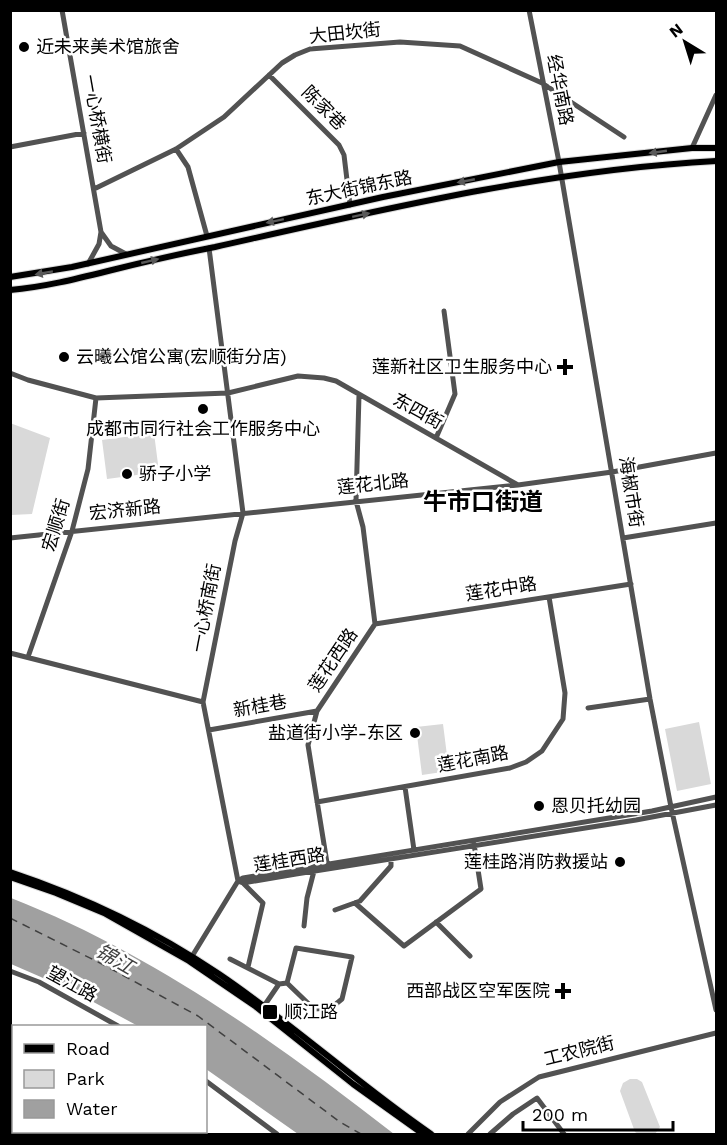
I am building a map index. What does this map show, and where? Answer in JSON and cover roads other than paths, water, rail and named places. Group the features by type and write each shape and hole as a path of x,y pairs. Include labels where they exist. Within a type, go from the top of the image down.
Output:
{"main road":[{"name":"东大街锦东路","path":"10,277 88,264 350,205 559,162 692,148 717,148"},
{"name":"东大街锦东路","path":"10,290 55,285 385,209 561,176 717,161"},
{"path":"127,255 130,266"},
{"path":"77,266 80,278"},
{"path":"10,872 106,909 191,959 264,1006 356,1080 431,1134"},
{"path":"10,877 104,913 191,959 255,1006 353,1084 423,1134"}],"street":[{"name":"一心桥横街","path":"62,10 101,232"},
{"name":"经华南路","path":"529,10 561,176"},
{"name":"大田坎街","path":"94,189 176,149 225,117 282,63 295,54 310,49 400,42 460,46 542,82 624,137"},
{"name":"陈家巷","path":"269,75 339,145 344,155 350,205"},
{"path":"692,148 717,95"},
{"path":"10,147 84,134"},
{"path":"176,149 188,168 207,236"},
{"name":"海椒市街","path":"561,176 650,699 671,809 717,1010"},
{"path":"101,232 111,246 127,255"},
{"path":"88,264 99,244 101,232"},
{"name":"一心桥南街","path":"209,248 243,513 235,541 203,702 241,882"},
{"path":"436,438 455,394 444,311"},
{"name":"东四街","path":"10,372 28,380 96,398 228,393 298,376 336,381 518,485"},
{"name":"莲花西路","path":"327,867 308,745 317,711 375,624 363,527 356,501 359,395"},
{"name":"宏顺街","path":"28,657 72,531 88,469 96,398"},
{"name":"莲花北路","path":"243,513 518,485 612,472 717,453"},
{"name":"宏济新路","path":"10,538 243,513"},
{"path":"623,538 717,523"},
{"name":"莲花中路","path":"375,624 631,584"},
{"name":"莲花南路","path":"317,802 510,768 526,762 542,751 563,719 565,693 549,597"},
{"path":"10,653 203,702"},
{"path":"588,708 650,699"},
{"name":"新桂巷","path":"209,730 317,711"},
{"path":"405,787 414,852"},
{"path":"671,809 717,797"},
{"path":"671,809 717,805"},
{"name":"莲桂西路","path":"241,882 671,809"},
{"path":"355,903 404,946 481,889 474,843"},
{"name":"莲桂西路","path":"241,882 243,878 391,859 414,852"},
{"path":"335,910 360,901 391,866 391,859"},
{"path":"304,927 307,898 314,871"},
{"path":"191,959 241,882 263,903 248,967"},
{"path":"436,922 470,956"},
{"path":"296,948 352,957 342,999 331,1008 314,1009 287,983 296,948"},
{"path":"230,959 279,984 287,983"},
{"name":"望江路","path":"10,971 39,982 116,1025"},
{"path":"264,1006 279,984"},
{"name":"工农院街","path":"468,1134 500,1102 539,1077 717,1033"},
{"path":"207,1082 277,1134"},
{"path":"490,1134 513,1114 537,1098 564,1134"}],"water":[{"name":"锦江","path":"11,898 114,945 211,1002 304,1066 394,1134 298,1134 207,1070 207,1025 136,1025 73,991 11,964"}],"place":[{"name":"近未来美术馆旅舍","path":"24,47"},
{"name":"云曦公馆公寓(宏顺街分店)","path":"64,357"},
{"name":"莲新社区卫生服务中心","path":"565,367"},
{"name":"成都市同行社会工作服务中心","path":"203,409"},
{"name":"骄子小学","path":"127,474"},
{"name":"盐道街小学-东区","path":"415,733"},
{"name":"恩贝托幼园","path":"539,806"},
{"name":"莲桂路消防救援站","path":"620,862"},
{"name":"西部战区空军医院","path":"563,991"},
{"name":"顺江路","path":"270,1012"}],"district":[{"name":"牛市口街道","path":"483,502"}]}
